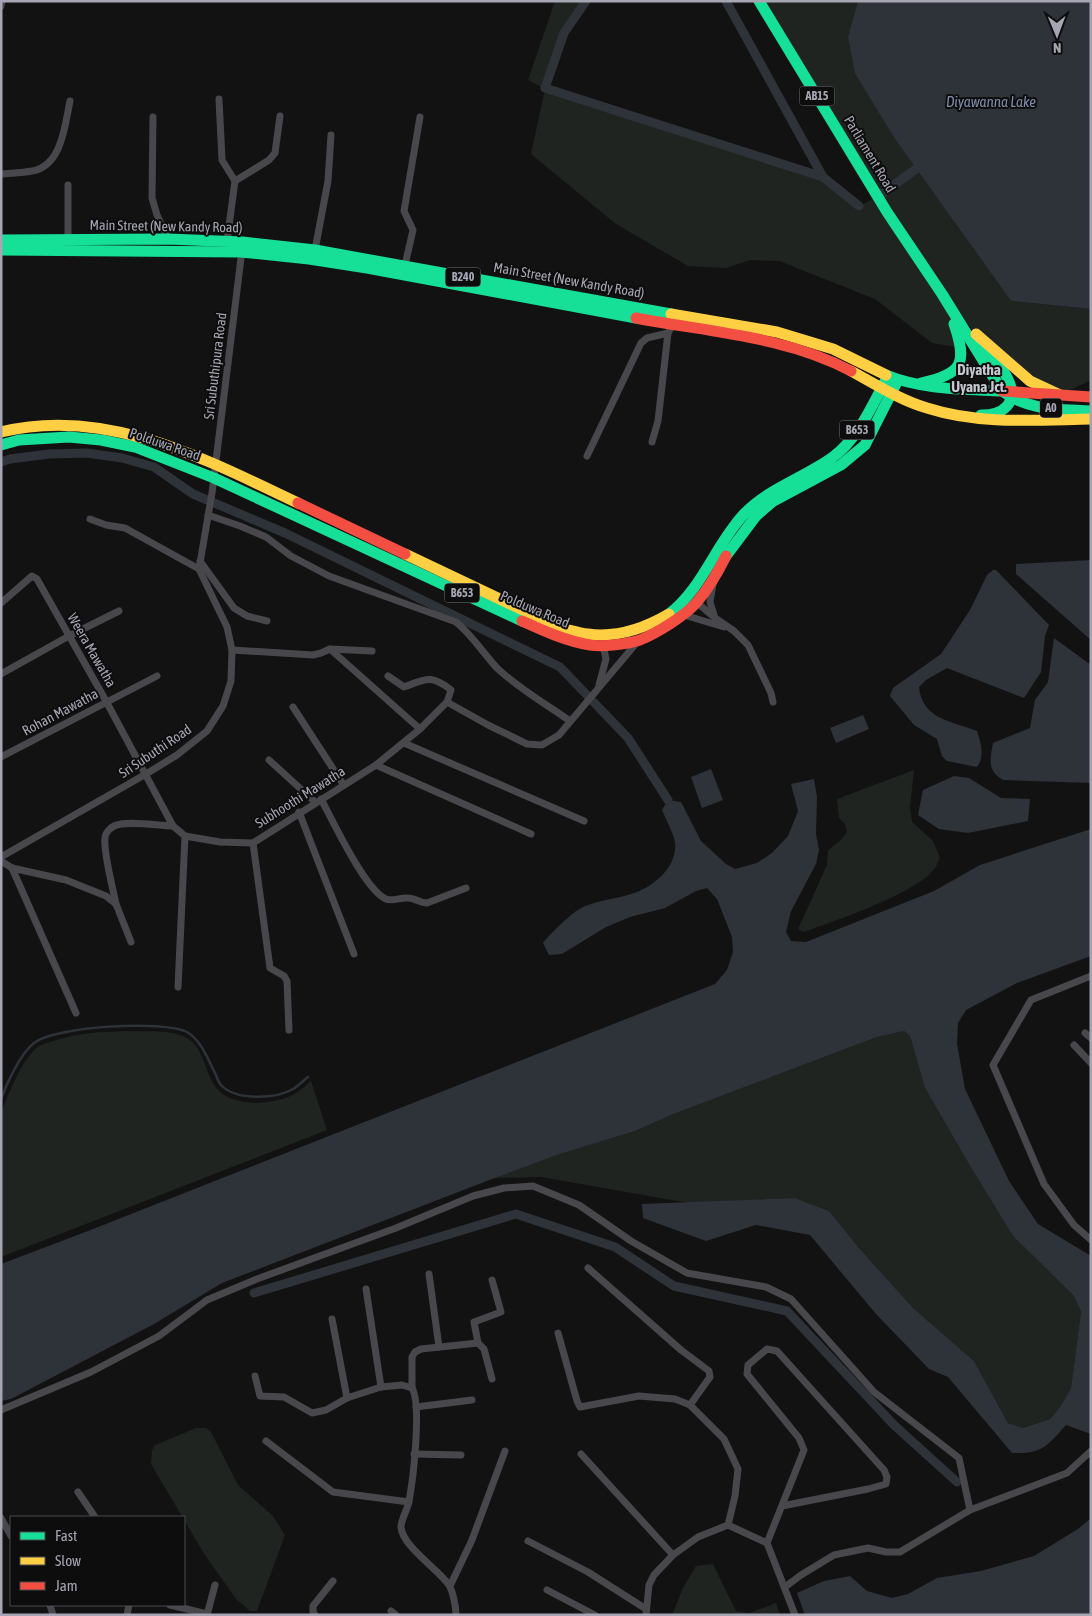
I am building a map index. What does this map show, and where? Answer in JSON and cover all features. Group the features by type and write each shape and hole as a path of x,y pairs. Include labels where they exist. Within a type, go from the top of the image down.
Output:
{"main road":[{"name":"Parliament Road","path":"759,1 887,212 1009,394"},
{"name":"Main Street (New Kandy Road)","path":"1,240 168,239 227,241 242,247 366,268 670,329 775,342 828,359 887,390 926,408 942,412"},
{"name":"Main Street (New Kandy Road)","path":"1,250 242,247 315,250 777,332 833,349 893,378 912,384 1009,394"},
{"name":"Parliament Road","path":"942,294 976,334 1008,378 1009,394"},
{"path":"912,384 946,377 957,368 962,358 960,340 942,294"},
{"path":"976,334 1030,380 1060,394"},
{"path":"887,390 893,378"},
{"name":"Polduwa Road","path":"1,432 17,428 69,424 138,435 216,464 560,628 592,636 636,631 693,599 714,579 728,553 761,511 772,502 841,465 865,445 887,390"},
{"name":"Polduwa Road","path":"1,445 19,440 69,437 101,440 135,447 214,478 557,637 591,645 603,645 638,640 684,615 729,533 749,509 766,494 833,457 842,450 887,390"},
{"path":"942,412 989,415 1001,412 1009,405 1009,394"},
{"name":"A0","path":"1009,394 1060,394 1091,397"},
{"name":"A0","path":"1009,394 1038,407 1091,411"},
{"path":"942,412 973,419 998,421 1091,419"}],"street":[{"path":"1,6 2,1"},
{"path":"219,99 222,160 235,181 227,241"},
{"path":"1,174 33,171 46,167 55,155 70,100"},
{"path":"235,181 269,160 275,153 280,116"},
{"path":"153,117 152,198 157,215 168,239"},
{"path":"406,265 413,230 404,211 420,118"},
{"path":"315,250 328,181 331,135"},
{"path":"68,185 68,239"},
{"name":"Sri Subuthipura Road","path":"209,512 242,247"},
{"path":"587,456 641,343 647,338 670,329 658,421 652,442"},
{"path":"90,519 106,525 125,528 199,570 209,512 266,537 292,556 329,576 456,622 467,631 497,668 530,695 570,721"},
{"path":"200,561 234,608 247,616 267,621"},
{"name":"Sri Subuthi Road","path":"1,857 146,774 177,755 206,732 223,706 231,681 232,650 227,627 199,570"},
{"name":"Weera Mawatha","path":"1,603 32,576 37,579 146,774"},
{"path":"714,579 710,602 715,618"},
{"path":"693,599 734,631 748,645 774,702"},
{"path":"1,674 119,611"},
{"path":"684,615 734,631"},
{"path":"388,676 404,687 428,679 439,680 451,690 447,702 488,725 528,744 542,745 559,735 638,640"},
{"path":"598,690 606,659 603,645"},
{"path":"330,649 420,729"},
{"path":"232,650 312,655 330,649 372,651"},
{"name":"Rohan Mawatha","path":"1,757 106,701 158,676"},
{"name":"Subhoothi Mawatha","path":"185,836 220,842 252,842 376,765 420,729 447,702"},
{"path":"293,707 343,784"},
{"path":"404,743 584,821"},
{"path":"269,760 318,801 366,880 384,898 391,901 412,898 426,904 466,888"},
{"path":"376,765 531,834"},
{"path":"146,774 173,826 185,836 178,987"},
{"path":"299,812 354,954"},
{"path":"131,942 116,904 105,847 105,837 107,832 114,826 126,824 173,826"},
{"path":"252,842 270,968 284,976 287,981 289,1030"},
{"path":"1,861 12,868 66,880 106,896 116,904"},
{"path":"12,868 76,1013"},
{"path":"1091,976 1032,1000 992,1065 1044,1184 1074,1225 1091,1240"},
{"path":"1074,1045 1091,1063"},
{"path":"1,1410 91,1372 159,1336 207,1300 257,1279 396,1228 473,1196 504,1188 533,1186 579,1205 632,1242 687,1273 766,1287 791,1300 874,1392 959,1458 970,1510"},
{"path":"588,1268 681,1350 709,1371 710,1378 690,1406"},
{"path":"429,1274 439,1347"},
{"path":"492,1280 502,1312 474,1322 478,1343 484,1348 492,1379"},
{"path":"366,1289 380,1387"},
{"path":"332,1319 347,1398"},
{"path":"558,1333 576,1401 580,1407 639,1396 675,1398 690,1406 724,1439 738,1468 735,1496 728,1525"},
{"path":"456,1615 450,1586 407,1541 401,1527 409,1502 414,1454 416,1407 412,1388 412,1357 415,1352 439,1347 478,1343"},
{"path":"767,1544 804,1450 799,1438 746,1374 748,1365 767,1349 777,1351 884,1470 887,1477 886,1484 868,1489 782,1506"},
{"path":"255,1376 260,1396 284,1397 312,1413 326,1410 347,1398 380,1387 402,1385 412,1388"},
{"path":"416,1407 472,1400"},
{"path":"266,1441 333,1492 409,1502"},
{"path":"450,1586 472,1540 505,1451"},
{"path":"785,1587 834,1555 868,1548 886,1552 900,1552 970,1510 1067,1473 1091,1451"},
{"path":"414,1454 461,1455"},
{"path":"581,1454 673,1555"},
{"path":"78,1492 94,1516"},
{"path":"1,1518 10,1534"},
{"path":"528,1541 588,1572 646,1612 649,1585 654,1575 673,1555 698,1537 728,1525 767,1544 795,1615"},
{"path":"315,1615 312,1612 313,1606 333,1581"},
{"path":"174,1606 207,1614 215,1585"},
{"path":"547,1590 595,1615"}],"shaded area":[{"path":"555,1 586,1 564,33 546,88 823,177 860,206 878,196 759,1 858,1 848,36 895,139 1011,301 1091,309 1091,380 1060,395 1038,385 976,334 944,296 962,348 932,343 875,299 779,261 750,260 726,268 688,266 616,224 531,154 545,89 528,80"},
{"path":"914,770 910,807 912,822 933,841 940,858 935,868 912,887 894,896 854,914 804,932 799,930 827,865 828,850 841,840 847,832 845,824 839,818 837,799"},
{"path":"126,1031 169,1032 190,1040 200,1053 217,1089 224,1095 244,1102 267,1102 288,1097 311,1081 327,1130 1,1257 1,1113 20,1070 39,1046 78,1035"},
{"path":"904,1031 910,1036 925,1088 1013,1236 1074,1296 1081,1312 1071,1388 1060,1407 1050,1419 1023,1428 1008,1423 974,1361 913,1308 859,1248 829,1211 795,1198 689,1203 541,1177 492,1178 557,1155 635,1131 671,1115 877,1037"},
{"path":"196,1428 206,1428 211,1432 238,1485 273,1516 285,1535 257,1611 250,1611 236,1599 205,1555 185,1521 185,1516 182,1516 151,1464 152,1450 155,1445"},
{"path":"713,1564 736,1611 749,1613 776,1603 780,1615 672,1615 683,1588 696,1566"}],"water":[{"name":"Diyawanna Lake","path":"858,1 1091,1 1091,309 1011,301 895,139 855,73 848,36"},
{"path":"1091,560 1091,640 1016,574 1016,564"},
{"path":"996,570 1049,625 1045,636 1041,672 1024,698 947,668 926,680 919,687 921,698 932,712 948,721 977,731 982,754 977,767 947,761 942,756 937,739 914,725 890,696 893,688 941,654 970,610 987,575"},
{"path":"1054,638 1091,665 1091,783 1003,780 992,769 993,743 1030,728 1035,700 1048,682"},
{"path":"863,715 869,729 836,743 830,728"},
{"path":"711,769 723,800 702,808 691,777"},
{"path":"954,776 969,778 1001,798 1030,799 1028,821 968,833 939,829 918,815 923,790"},
{"path":"814,779 817,797 816,834 819,850 816,864 791,911 786,932 791,941 806,942 934,891 980,865 1091,829 1091,956 1017,983 966,1010 958,1023 957,1044 965,1089 1009,1181 1038,1224 1091,1256 1091,1434 1066,1425 1044,1447 1031,1452 1012,1453 948,1377 929,1369 876,1314 810,1235 756,1225 706,1241 643,1218 642,1204 795,1198 829,1211 859,1248 913,1308 974,1361 1008,1423 1023,1428 1050,1419 1060,1407 1071,1388 1081,1312 1074,1296 1013,1236 925,1088 910,1036 904,1031 877,1037 671,1115 635,1131 557,1155 492,1179 222,1283 154,1324 11,1399 1,1401 1,1264 715,984 727,970 733,952 732,937 717,899 707,888 696,891 665,908 630,917 606,927 562,954 549,955 543,943 562,923 583,907 639,891 648,887 662,875 668,868 675,851 674,838 662,810 668,800 681,802 701,841 726,864 735,869 757,863 772,853 788,836 798,811 791,784"},
{"path":"1091,1518 1091,1615 805,1615 797,1593 824,1581 850,1576 867,1591 892,1598 908,1594 937,1578 981,1571 1034,1556 1078,1529"}],"waterway":[{"path":"586,1 564,33 545,88 823,177 859,206"},
{"path":"726,1 823,177"},
{"path":"879,196 916,169"},
{"path":"1,462 49,454 87,453 122,458 154,467 193,494 285,533 560,667 628,738 668,800"},
{"path":"1,1099 19,1061 34,1043 63,1032 109,1027 156,1026 187,1032 201,1046 220,1084 236,1094 256,1097 277,1095 293,1089 308,1077"},
{"path":"254,1293 516,1214 615,1247 674,1286 787,1311 894,1425 957,1482"}],"traffic: fast":[{"path":"759,1 887,212 942,294 1002,391"},
{"path":"1,240 168,239 242,242 315,250 671,314"},
{"path":"1,250 241,252 309,259 636,318"},
{"path":"921,383 945,376 958,365 961,358 961,349 954,324"},
{"path":"981,415 995,414 1004,409 1011,399 1012,391 1000,365 983,344"},
{"path":"886,375 914,384 1002,391"},
{"path":"669,614 691,592 725,539 744,514 764,497 822,464 842,449 865,419 888,376"},
{"path":"726,556 756,516 772,502 841,465 865,445 898,380"},
{"path":"1002,391 1012,398 1033,406 1091,411"},
{"path":"1,445 19,440 69,437 101,440 135,447 214,478 522,621"}],"traffic: slow":[{"path":"671,314 777,332 833,349 886,375"},
{"path":"976,334 1030,381 1060,395"},
{"path":"851,371 907,401 947,413 967,417 1008,420 1091,419"},
{"path":"1,432 40,426 79,426 117,431 191,454 298,503"},
{"path":"405,554 561,628 578,632 599,635 620,633 640,628 669,614"}],"traffic: jam":[{"path":"636,318 773,343 826,359 851,371"},
{"path":"1002,391 1091,397"},
{"path":"298,503 405,554"},
{"path":"522,621 547,632 590,645 615,645 640,640 670,624 692,607 709,586 726,556"}],"district":[{"name":"Diyatha Uyana Jct.","path":"979,378"}]}
